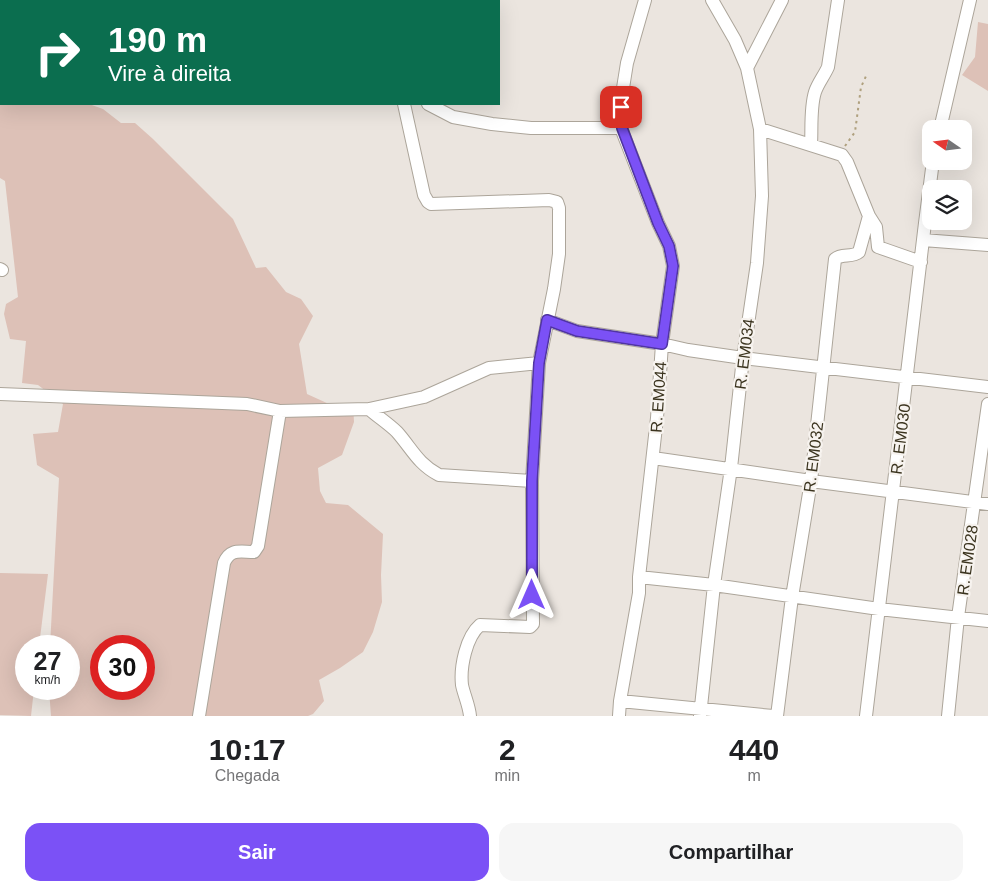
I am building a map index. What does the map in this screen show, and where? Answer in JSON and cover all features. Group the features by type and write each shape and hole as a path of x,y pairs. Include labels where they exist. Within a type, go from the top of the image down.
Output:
{"street":[{"name":"R. EM044","path":"619,716 639,593 639,577 653,458 662,344 673,266 669,246 658,223 622,128 621,107 623,88 645,0"},
{"name":"R. EM034","path":"700,712 714,585 757,263 762,196 760,129 747,68 735,40 712,0"},
{"path":"747,68 782,0"},
{"path":"811,145 815,92 828,67 838,0"},
{"path":"942,120 970,0"},
{"path":"404,105 424,195 431,204 549,200 557,202 559,208 559,254 539,363 532,481 534,624 530,627 480,626 473,631 466,648 462,678 462,686 470,716"},
{"path":"430,105 453,117 492,124 531,128 622,128"},
{"path":"760,129 840,154 848,162 869,216 876,227 878,247 920,262"},
{"name":"R. EM030","path":"866,716 932,170"},
{"name":"R. EM032","path":"777,716 792,597 811,481 835,260 839,256 855,255 858,252 869,216"},
{"path":"923,240 988,245"},
{"path":"547,320 577,331 662,344 688,350 988,387"},
{"path":"0,394 247,404 280,411 369,409 424,397 490,368 539,363"},
{"name":"R. EM028","path":"948,716 958,617 988,404"},
{"path":"369,409 396,431 428,470 439,475 532,481"},
{"path":"199,716 224,563 227,556 234,552 254,552 258,546 280,411"},
{"path":"653,458 988,504"},
{"path":"639,577 714,585 879,609 988,621"},
{"path":"620,701 700,712 773,716"}],"path":[{"path":"840,154 855,132 861,87 867,74"}],"shaded area":[{"path":"978,22 988,24 988,91 962,75 975,57"},
{"path":"0,105 92,105 103,109 121,123 135,123 233,219 256,268 266,267 286,292 301,299 313,316 299,344 307,394 329,404 353,403 354,422 342,455 318,468 320,491 326,503 348,505 383,534 382,602 373,632 363,652 319,680 324,701 313,714 308,716 51,716 50,700 80,700 80,635 51,635 59,478 37,465 33,434 58,432 63,404 38,385 22,383 26,341 10,339 4,314 6,304 18,297 5,181 0,178"},
{"path":"0,573 48,574 40,635 15,635 15,700 33,700 31,716 0,715"}],"route":[{"path":"532,595 532,481 539,363 547,320 577,331 662,344 673,266 669,246 658,223 622,128 621,107"}]}
